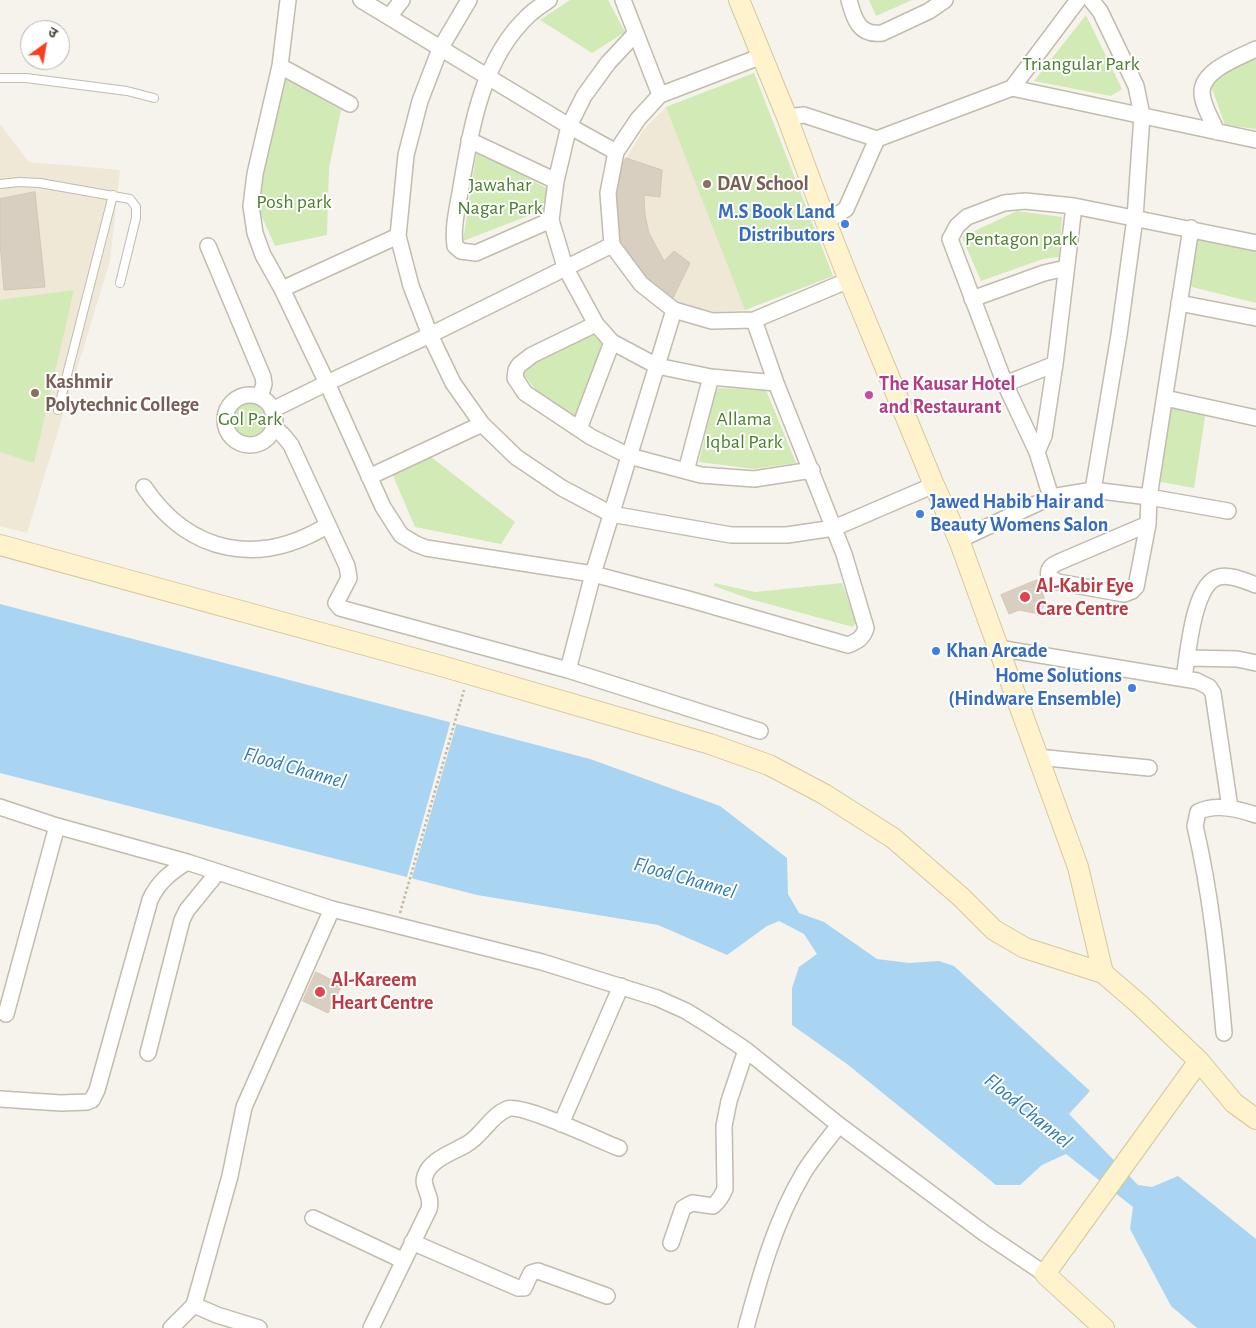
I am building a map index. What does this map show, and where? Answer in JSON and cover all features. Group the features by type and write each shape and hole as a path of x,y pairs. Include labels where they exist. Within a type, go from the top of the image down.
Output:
{"main road":[{"path":"739,0 787,117 849,280 934,485 959,540 1078,867 1103,973"},
{"path":"0,545 438,665 710,744 770,766 824,794 893,838 961,897 994,930 1025,948 1103,973 1139,1004 1198,1061 1234,1103 1256,1119"},
{"path":"1104,1328 1051,1266 1198,1061"}],"street":[{"path":"288,0 280,66 255,174 251,206 255,233 263,255 282,289 327,382 383,507 401,535 416,544 443,552 593,574 848,645 861,638 866,628 844,554 776,383 754,320"},
{"path":"361,0 568,126 616,152"},
{"path":"389,17 402,0"},
{"path":"469,0 440,48 420,101 406,155 398,236 411,286 430,335 453,383 482,424 516,457 562,488 611,514 731,535 786,535 834,528 934,485"},
{"path":"549,0 527,17 508,40 487,75 469,140 454,238 456,248 464,252 476,253 551,220"},
{"path":"623,0 660,95"},
{"path":"849,0 858,24 866,31 874,34 882,33 921,15 945,0"},
{"path":"1012,88 1078,0"},
{"path":"1091,0 1100,11 1136,86 1142,115 1135,218 1119,334 1093,490"},
{"path":"636,33 608,62 584,96 568,126 556,181 551,220 565,267 596,324 612,342 657,366 711,377 776,383"},
{"path":"1217,132 1204,101 1203,87 1217,68 1256,49"},
{"path":"762,56 660,95 638,118 616,152 608,193 612,245 641,284 674,310 712,321 754,320 849,280"},
{"path":"280,66 350,104"},
{"path":"787,117 804,115 876,139 1012,88 1256,140"},
{"path":"826,222 846,209 876,139"},
{"path":"469,140 556,181"},
{"path":"1052,498 1037,452 1004,384 950,239 960,222 967,217 1004,204 1025,201 1074,206 1191,228 1256,243"},
{"path":"1037,452 1044,436 1055,364 1074,206"},
{"path":"1148,524 1059,562 1050,569 1049,577 1058,582 1124,594 1136,587 1148,524 1149,497 1191,228"},
{"path":"282,289 398,236"},
{"path":"272,410 327,382 430,335 612,245"},
{"path":"208,246 263,377 264,384 260,398"},
{"path":"972,299 1044,273 1066,268"},
{"path":"1179,303 1256,318"},
{"path":"568,670 593,574 674,310"},
{"path":"596,324 525,359 516,370 515,378 525,392 591,437 629,456 701,475 754,479 812,470"},
{"path":"579,429 612,342"},
{"path":"1004,384 1055,364"},
{"path":"686,471 711,377"},
{"path":"252,395 268,402 272,410 274,427 264,440 256,444 239,442 227,430 225,422 226,413 229,405 236,399 252,395"},
{"path":"1165,398 1256,418"},
{"path":"369,477 482,424"},
{"path":"274,427 291,445 349,573 348,582 336,603 340,608 568,670 760,731"},
{"path":"144,487 153,501 177,524 206,541 235,549 258,550 280,547 309,537 328,526"},
{"path":"959,540 1052,498 1093,490 1149,497 1228,511"},
{"path":"1184,678 1196,607 1204,587 1211,580 1225,576 1256,584"},
{"path":"998,648 1184,678 1204,684 1213,693 1230,808"},
{"path":"1188,658 1237,659 1256,662"},
{"path":"1038,758 1149,768"},
{"path":"0,807 57,826 187,862 332,909 542,962 657,998 686,1011 746,1050 839,1125 984,1233 1051,1266"},
{"path":"1224,1034 1220,987 1204,866 1194,826 1196,816 1201,810 1230,808 1256,815"},
{"path":"6,1014 57,826"},
{"path":"0,1099 61,1103 92,1100 97,1090 150,900 156,887 187,862"},
{"path":"148,1053 182,920 187,910 218,872"},
{"path":"171,1328 194,1304 230,1176 244,1107 332,909"},
{"path":"561,1124 621,986"},
{"path":"671,1244 683,1208 692,1203 713,1206 720,1200 725,1189 724,1126 729,1101 746,1050"},
{"path":"371,1328 402,1260 429,1209 431,1200 424,1177 427,1170 480,1134 494,1118 510,1108 516,1108 619,1148"},
{"path":"746,1328 761,1276 785,1211 803,1174 839,1125"},
{"path":"313,1218 402,1260"},
{"path":"412,1242 518,1288 524,1288 531,1273 538,1270 607,1296"},
{"path":"194,1304 217,1315 259,1328"}],"lane":[{"path":"0,78 26,78 127,91 154,98"},
{"path":"0,184 19,182 40,183 130,199 137,212 120,283"},
{"path":"58,410 113,195"}],"path":[{"path":"404,897 463,692"}],"shaded area":[{"name":"DAV School","path":"754,73 833,276 745,310 716,312 675,303 644,276 619,238 613,203 622,165 644,129 666,107"},
{"name":"Kashmir Polytechnic College","path":"0,124 29,162 120,170 110,261 27,533 0,526"}],"green space":[{"path":"570,0 608,0 625,32 592,53 540,20"},
{"path":"869,0 912,0 876,16"},
{"name":"Triangular Park","path":"1086,15 1122,89 1111,96 1034,81"},
{"path":"1256,56 1256,129 1225,125 1211,86 1217,74"},
{"path":"754,73 833,276 745,310 666,107"},
{"name":"Posh park","path":"283,79 289,80 341,110 329,168 327,235 275,246 258,208 266,148"},
{"name":"Jawahar Nagar Park","path":"477,150 546,188 546,209 463,241"},
{"name":"Pentagon park","path":"1017,211 1062,217 1059,257 1043,259 981,281 962,237"},
{"path":"1195,236 1256,249 1256,303 1188,286"},
{"path":"74,290 34,463 0,452 0,300"},
{"path":"593,335 604,345 575,420 541,396 518,368"},
{"name":"Allama Iqbal Park","path":"716,388 766,390 796,463 754,469 699,462"},
{"name":"Gol Park","path":"250,398 265,404 271,419 265,434 250,440 235,434 229,419 235,404"},
{"path":"1168,402 1206,411 1194,488 1156,481"},
{"path":"431,457 515,522 501,544 415,527 391,471"},
{"path":"714,583 755,592 842,583 856,622 853,627 750,599 714,586"}],"water":[{"name":"Flood Channel","path":"0,604 590,759 720,806 787,858 788,894 799,913 824,922 877,959 909,963 939,961 954,966 1090,1091 1069,1114 1138,1185 1152,1187 1178,1176 1256,1239 1256,1328 1197,1328 1171,1306 1130,1229 1133,1207 1066,1154 1042,1165 1020,1185 996,1185 847,1064 792,1025 792,988 799,967 817,954 804,934 779,921 767,926 727,955 658,925 477,895 0,773"}],"pier":[{"path":"451,720 457,722 411,881 406,880"}],"building":[{"path":"626,158 662,170 660,197 644,195 645,215 649,233 664,261 674,251 690,263 672,300 644,276 619,238 613,203 622,165"},
{"path":"35,192 45,287 4,290 0,242 0,199"},
{"path":"1037,580 1046,602 1039,614 1019,610 1009,614 1001,595"},
{"path":"316,972 342,985 328,1013 303,1001"}],"place":[{"name":"DAV School","path":"707,184"},
{"name":"M.S Book Land Distributors","path":"845,224"},
{"name":"Kashmir Polytechnic College","path":"35,393"},
{"name":"The Kausar Hotel and Restaurant","path":"869,395"},
{"name":"Jawed Habib Hair and Beauty Womens Salon","path":"920,514"},
{"name":"Al-Kabir Eye Care Centre","path":"1025,597"},
{"name":"Khan Arcade","path":"936,651"},
{"name":"Home Solutions (Hindware Ensemble)","path":"1132,688"},
{"name":"Al-Kareem Heart Centre","path":"320,992"}]}
